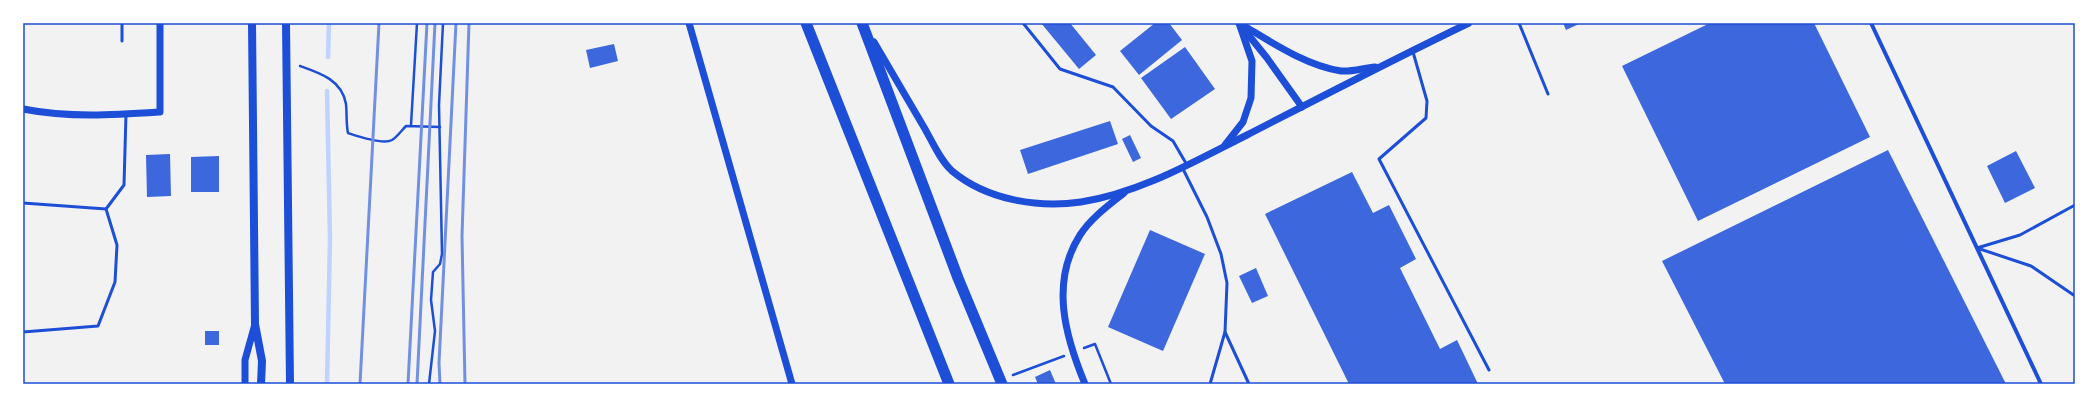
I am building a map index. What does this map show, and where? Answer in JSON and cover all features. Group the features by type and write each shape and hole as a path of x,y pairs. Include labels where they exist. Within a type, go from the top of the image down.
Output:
{"highway":[{"path":"806,23 949,384"},
{"path":"862,23 958,278 1002,384"}],"main road":[{"path":"252,23 255,324 262,361 262,384"},
{"path":"286,23 290,384"}],"street":[{"path":"23,109 42,113 96,116 160,112 160,23"},
{"path":"690,23 792,384"},
{"path":"862,23 946,164 972,184 993,195 1033,202 1057,204 1081,202 1128,191 1184,166 1302,107 1379,66 1469,23"},
{"path":"1224,146 1242,122 1251,98 1252,61 1239,23"},
{"path":"1239,23 1279,46 1314,63 1342,71 1379,66"},
{"path":"1239,23 1267,58 1302,107"},
{"path":"1871,23 2042,384"},
{"path":"1085,384 1067,334 1063,292 1064,271 1070,253 1080,234 1102,211 1128,191"},
{"path":"245,384 245,360 255,324"}],"lane":[{"path":"122,23 122,41"},
{"path":"1023,23 1060,69 1113,87 1151,126 1173,141 1207,216 1221,254 1227,283 1225,332 1210,384"},
{"path":"1519,23 1548,94"},
{"path":"1412,50 1427,101 1426,118 1379,159 1489,370"},
{"path":"106,209 124,185 126,114"},
{"path":"23,204 106,209"},
{"path":"1977,248 2020,235 2075,205"},
{"path":"23,332 98,326 115,282 117,245 106,209"},
{"path":"1977,248 2031,266 2075,296"},
{"path":"1225,332 1249,384"}],"path":[{"path":"411,125 416,23"},
{"path":"429,384 435,331 431,300 433,272 440,264 442,254 439,170 439,105 443,23"},
{"path":"300,66 318,72 333,80 342,93 346,104 348,133 373,140 386,141 392,140 406,126 440,127"},
{"path":"1081,349 1095,344 1111,384"},
{"path":"1011,376 1067,355"}],"building":[{"path":"1041,23 1070,23 1096,55 1079,69"},
{"path":"1155,23 1169,23 1182,40 1139,75 1120,51"},
{"path":"1563,23 1581,23 1566,30"},
{"path":"1710,23 1814,23 1870,137 1698,221 1622,66"},
{"path":"614,44 618,61 590,68 586,50"},
{"path":"1185,47 1215,89 1171,119 1141,78"},
{"path":"1110,121 1118,144 1028,174 1020,150"},
{"path":"1130,135 1141,158 1133,162 1122,139"},
{"path":"1888,150 2006,384 1725,384 1662,261"},
{"path":"2016,151 2035,188 2005,203 1987,166"},
{"path":"170,154 171,196 147,197 146,155"},
{"path":"219,156 219,192 191,192 191,157"},
{"path":"1352,172 1373,213 1389,205 1416,259 1400,268 1440,349 1457,340 1478,384 1349,384 1265,214"},
{"path":"1150,230 1205,254 1163,351 1108,327"},
{"path":"1256,268 1268,296 1252,303 1239,276"},
{"path":"205,331 219,331 219,345 205,345"},
{"path":"1050,370 1056,384 1038,384 1035,377"}],"waterway":[{"path":"328,57 329,23"},
{"path":"327,91 330,238 327,384"}],"railway":[{"path":"360,384 379,23"},
{"path":"408,384 427,23"},
{"path":"417,384 435,23"},
{"path":"440,384 439,363 456,23"},
{"path":"465,384 462,236 469,23"}]}
